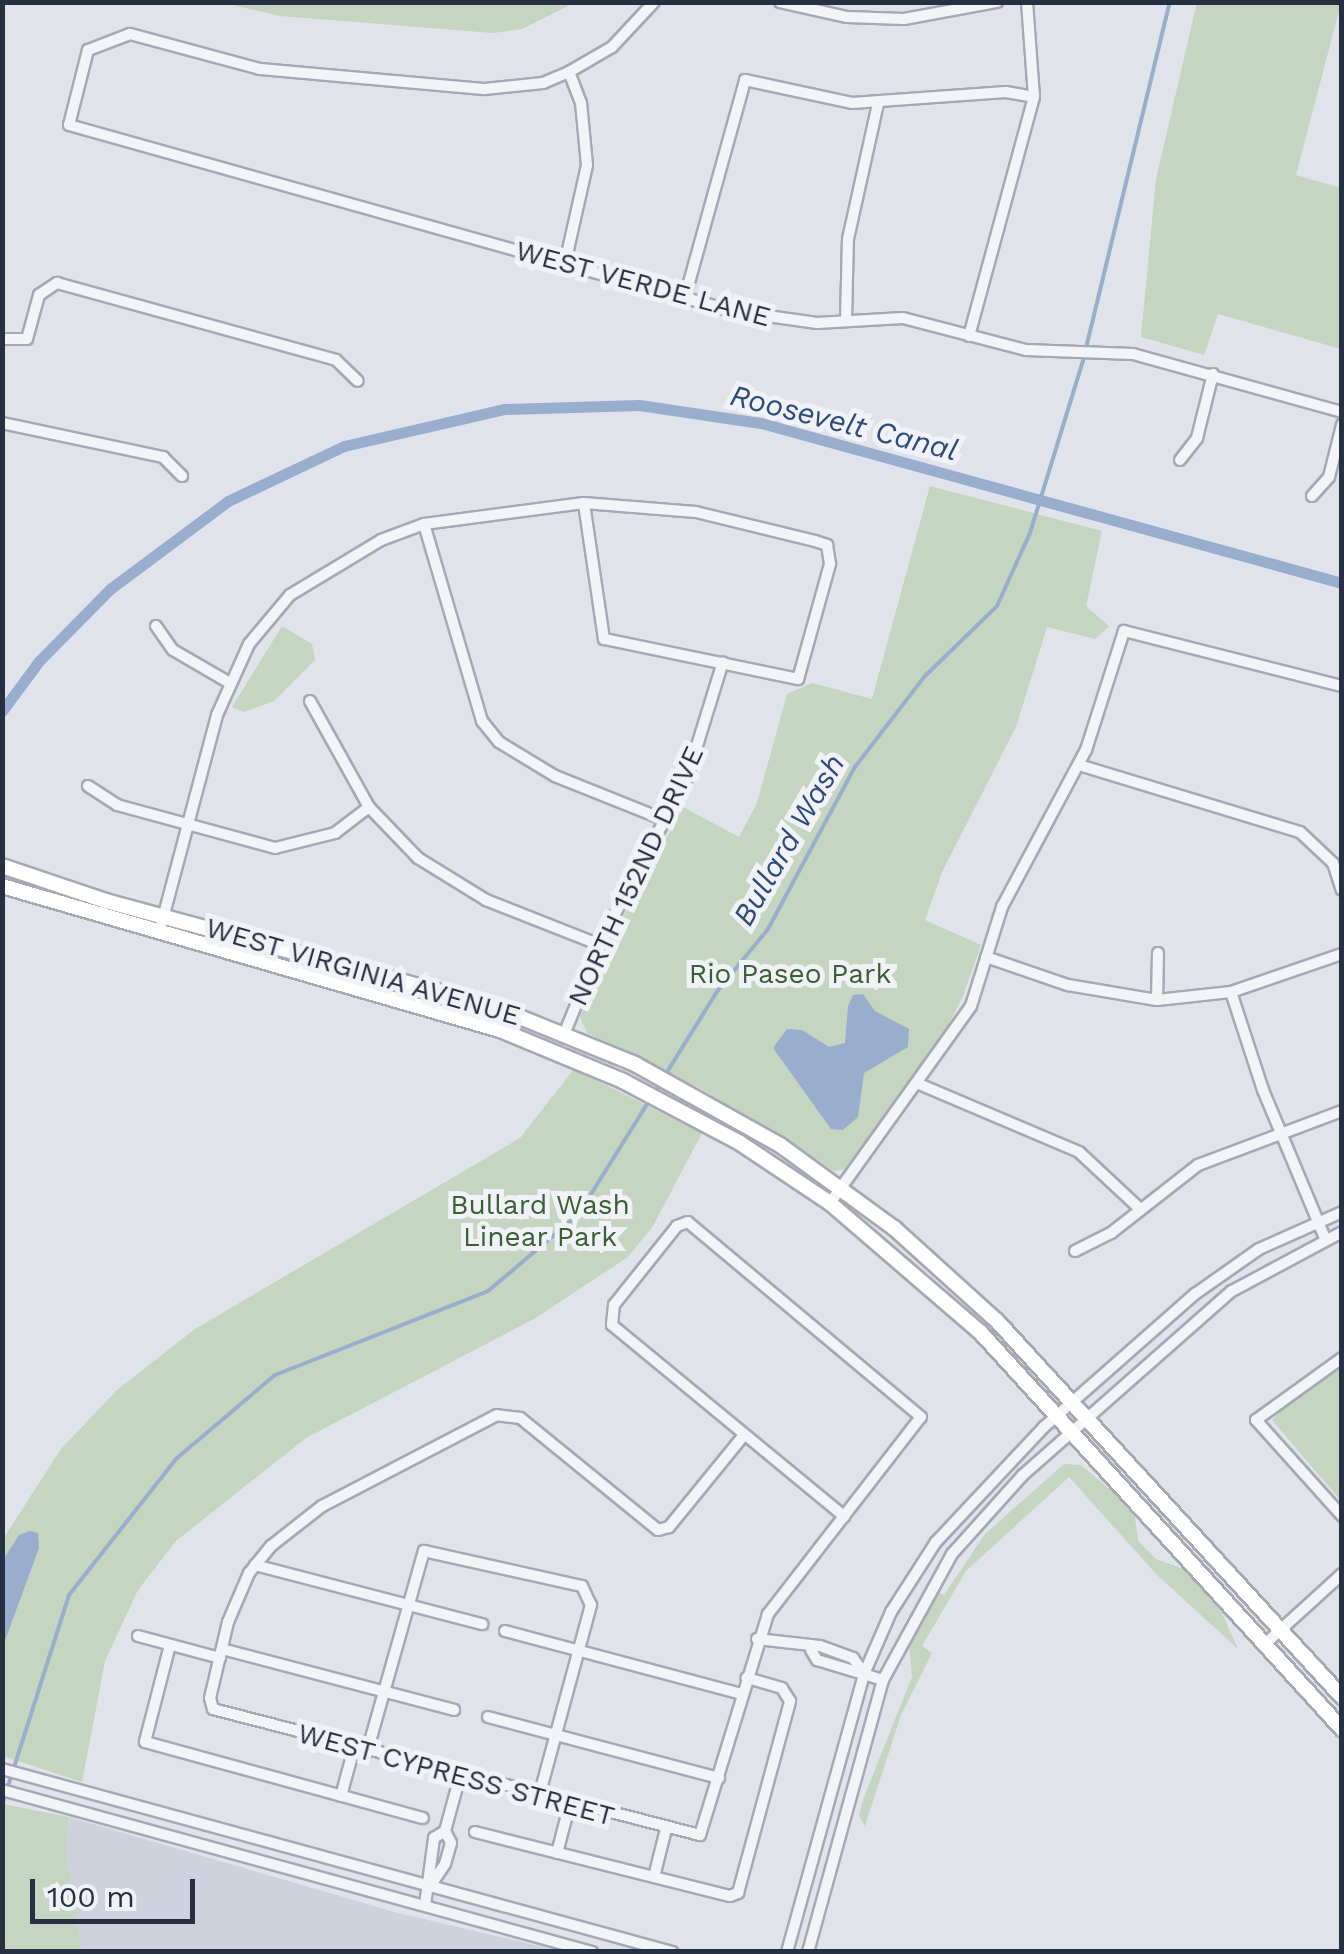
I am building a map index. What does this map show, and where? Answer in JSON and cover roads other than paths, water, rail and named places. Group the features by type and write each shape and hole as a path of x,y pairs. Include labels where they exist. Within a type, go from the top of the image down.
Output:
{"main road":[{"name":"WEST VIRGINIA AVENUE","path":"2,866 164,916 407,979 565,1032 688,1090 841,1188 977,1302 1071,1417"},
{"name":"WEST VIRGINIA AVENUE","path":"2,886 159,935 468,1019 624,1081 676,1108 830,1203 981,1333 1071,1417"},
{"path":"1071,1417 1342,1698"},
{"path":"1071,1417 1342,1729"}],"street":[{"path":"565,264 587,164 581,103 569,72 612,47 654,2"},
{"path":"780,2 847,17 904,20 997,2"},
{"path":"969,336 1034,97 1028,2"},
{"name":"WEST VERDE LANE","path":"569,72 542,82 484,89 260,69 130,34 88,50 69,125 782,322 902,318 1026,350 1133,354 1342,412"},
{"path":"685,297 745,80 878,104 1006,92 1034,97"},
{"path":"846,320 842,285 848,238 878,104"},
{"path":"2,339 27,339 44,288 67,285 336,360 358,381"},
{"path":"1180,460 1197,438 1213,374"},
{"path":"2,423 163,456 182,476"},
{"path":"1312,496 1329,477 1342,425"},
{"path":"159,935 228,682 248,644 290,595 353,554 424,524 584,502 696,512 827,545 830,564 798,679 604,639 584,502"},
{"path":"424,524 478,708 499,742 537,767 665,820"},
{"path":"156,626 173,650 228,682"},
{"path":"830,1203 919,1084 970,1006 1002,907 1078,765 1124,631 1342,686"},
{"name":"NORTH 152ND DRIVE","path":"565,1032 600,945 693,760 723,662"},
{"path":"310,700 369,807 444,878 600,945"},
{"path":"1078,765 1300,832 1333,863 1342,890"},
{"path":"88,786 118,805 293,848 335,833 369,807"},
{"path":"1157,1000 1158,953"},
{"path":"986,957 1068,985 1157,1000 1231,992 1342,954"},
{"path":"1231,992 1326,1238"},
{"path":"919,1084 1079,1152 1138,1206"},
{"path":"1075,1252 1111,1232 1138,1206 1198,1166 1282,1130 1342,1111"},
{"path":"808,1952 883,1680 952,1554 1071,1417 1216,1278 1318,1220 1342,1212"},
{"path":"488,1717 720,1778 757,1639 784,1590 844,1516 922,1418 688,1222 677,1226 608,1314 612,1325 844,1516"},
{"path":"787,1952 864,1674 891,1612 936,1542 974,1495 1232,1291 1342,1232"},
{"path":"1342,1358 1256,1420 1342,1516"},
{"path":"221,1654 255,1566 322,1506 511,1412 658,1530 669,1527 744,1434"},
{"path":"368,1752 424,1550 582,1586 590,1595 539,1796"},
{"path":"255,1566 482,1624"},
{"path":"1265,1644 1342,1574"},
{"path":"505,1632 741,1694"},
{"path":"138,1636 454,1710"},
{"path":"757,1639 811,1650 820,1646 853,1658 864,1674 883,1680"},
{"path":"170,1645 145,1742 423,1818"},
{"name":"WEST CYPRESS STREET","path":"221,1654 210,1698 214,1709 666,1830 700,1835 720,1778"},
{"path":"475,1832 654,1877 738,1893 790,1694 746,1678"},
{"path":"342,1796 354,1748"},
{"path":"2,1770 672,1952"},
{"path":"425,1905 430,1886 448,1854 445,1831 460,1776"},
{"path":"2,1790 592,1952"},
{"path":"558,1853 570,1803"},
{"path":"654,1877 666,1830"}],"water":[{"path":"863,994 875,1011 909,1029 908,1047 864,1073 858,1117 843,1130 831,1129 773,1048 787,1029 802,1030 829,1047 845,1043 848,1006 853,995"},
{"path":"38,1533 39,1548 3,1646 3,1560 19,1535"}],"waterway":[{"name":"Bullard Wash","path":"1086,348 1170,2"},
{"name":"Bullard Wash","path":"2,1805 69,1595 177,1458 275,1375 488,1291 578,1215 716,993 768,929 855,767 924,677 997,606 1030,533 1084,357"},
{"name":"Roosevelt Canal","path":"2,711 39,661 110,589 228,501 344,446 504,409 639,405 761,423 1342,583"}],"park label":[{"name":"Rio Paseo Park","path":"790,974"},
{"name":"Bullard Wash Linear Park","path":"540,1221"}]}
